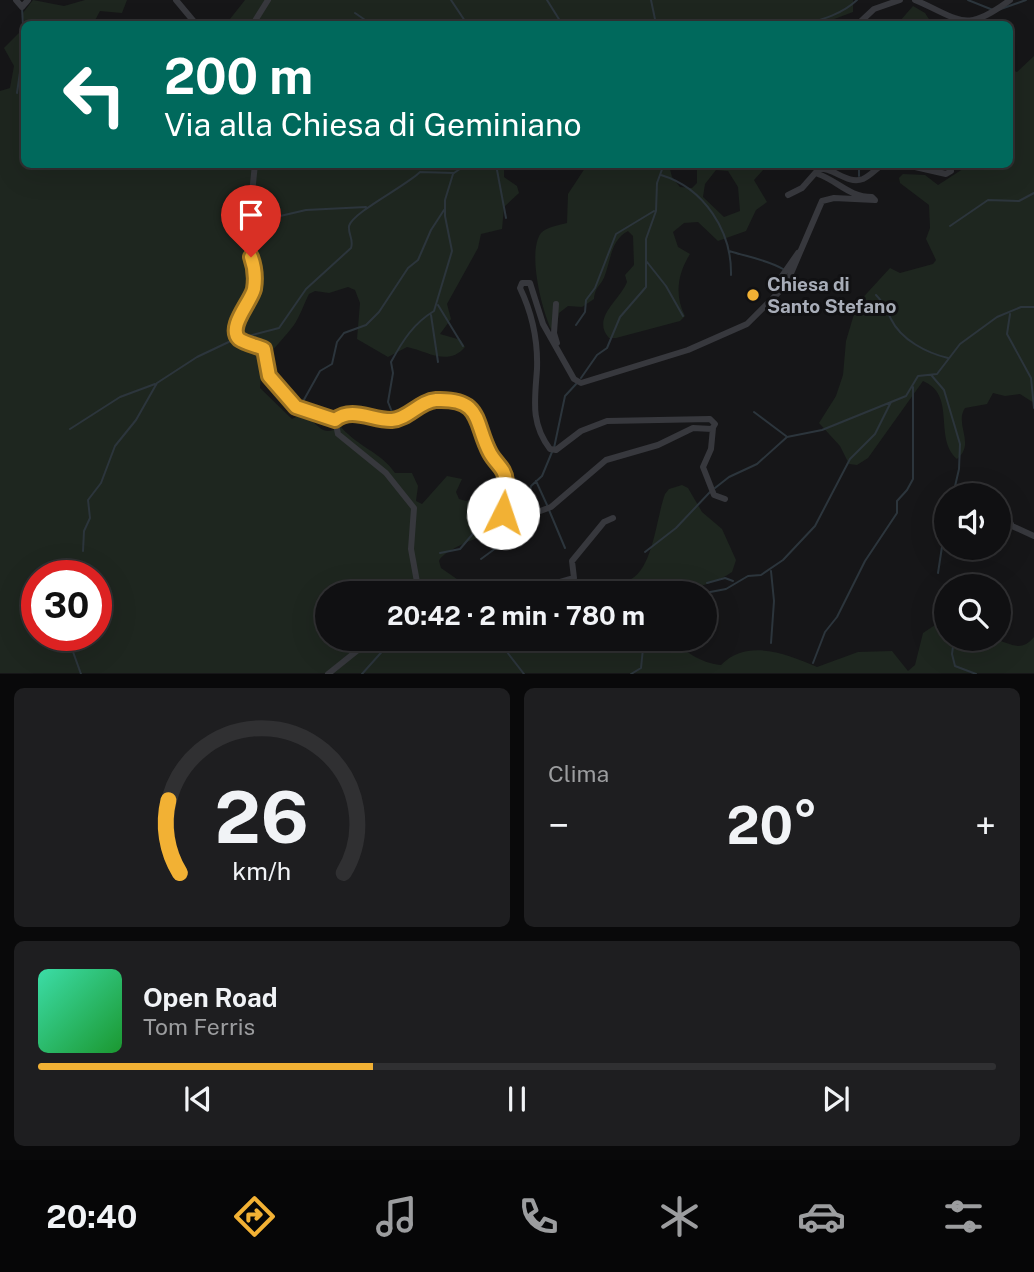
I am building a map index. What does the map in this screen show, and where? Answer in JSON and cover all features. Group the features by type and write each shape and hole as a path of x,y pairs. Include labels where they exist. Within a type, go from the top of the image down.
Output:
{"street":[{"path":"16,0 22,7 28,0"},
{"path":"176,0 194,21"},
{"path":"255,21 268,0"},
{"path":"861,21 874,9 900,0"},
{"path":"915,0 959,21"},
{"path":"970,21 979,20 1010,0"},
{"path":"255,168 248,233 256,279 249,304 236,325 236,334 240,341 264,349 269,376 296,407 335,420 345,415 357,414 396,420 431,401 465,404 477,415 490,452 502,468 507,490 503,513 516,520 551,507 606,460 658,445 692,428 713,428"},
{"path":"788,195 802,188 817,171 824,168 846,178 861,180 878,168"},
{"path":"920,168 948,174 950,168"},
{"path":"725,499 714,495 703,467 711,449 714,422 710,419 607,421 581,431 556,450 550,449 533,402 537,370 535,342 528,304 520,288 523,282 531,285 543,324 577,381 588,382 688,350 743,327 786,285 818,206 825,200 875,200 842,189 817,171"},
{"path":"782,276 801,247"},
{"path":"559,310 556,304 554,333 566,359 564,361"},
{"path":"335,420 338,434 386,473 414,508 411,549 417,581"},
{"path":"564,581 574,578 572,561 604,522 613,518"},
{"path":"1011,524 1034,536"},
{"path":"328,674 357,651"}],"shaded area":[{"path":"33,0 64,6 85,0 127,0 122,13 100,11 95,21 24,21 22,14"},
{"path":"245,0 853,0 853,12 829,21 230,19"},
{"path":"913,6 925,13 930,21 900,21"},
{"path":"21,31 21,168 506,168 504,177 517,186 519,193 504,207 502,229 481,234 478,248 447,304 451,319 440,334 461,340 465,347 458,353 444,357 407,347 388,357 357,339 360,303 355,290 348,287 329,293 315,291 309,294 294,325 267,359 260,388 292,419 302,414 321,429 329,431 341,427 383,460 395,473 412,473 418,486 416,501 422,504 447,476 462,479 456,492 459,499 466,501 494,494 499,499 496,513 500,527 495,533 464,544 447,553 439,561 441,568 460,581 315,581 315,651 686,651 699,659 721,665 743,652 755,650 793,657 817,667 858,652 892,651 908,671 915,665 923,633 934,626 934,651 1011,651 1011,644 1024,645 1034,637 1034,673 0,673 0,91 10,88 14,66 4,48"},
{"path":"1034,56 1034,403 1020,394 1005,396 993,393 987,404 965,408 962,421 965,447 957,459 946,440 939,396 923,381 868,458 857,465 849,464 840,446 819,423 836,396 843,375 846,341 857,304 890,268 900,273 933,264 936,260 926,239 930,228 929,205 900,183 899,178 903,174 925,175 938,185 964,168 1013,168 1013,70 1017,72"},
{"path":"585,168 670,168 672,177 680,187 692,188 697,183 697,168 764,169 754,180 767,202 756,210 746,231 718,241 698,222 684,223 673,232 678,247 690,254 679,284 679,300 685,316 680,321 616,338 609,338 604,331 605,316 627,282 625,275 634,265 633,236 628,231 618,239 612,250 594,299 582,307 568,306 559,313 557,325 551,329 537,281 535,253 543,231 567,223 568,194","holes":["716,170 728,171 738,187 740,211 724,217 703,197 705,184"]},
{"path":"682,485 688,488 702,512 722,529 736,560 732,572 716,581 627,581 636,576 643,567 665,494 669,489"}],"waterway":[{"path":"451,0 465,21"},
{"path":"547,0 560,21"},
{"path":"651,0 655,21"},
{"path":"816,21 839,12 857,0"},
{"path":"968,0 993,10"},
{"path":"998,10 1026,0"},
{"path":"22,8 23,21"},
{"path":"355,13 367,21"},
{"path":"17,93 21,65"},
{"path":"241,338 279,328 306,289 351,248 349,226 370,206 420,172 454,173 461,168"},
{"path":"496,168 506,218"},
{"path":"581,378 597,355 607,348 620,317 646,287 646,239 656,211 657,183 663,168"},
{"path":"859,168 859,176"},
{"path":"394,417 388,402 393,373 391,362 410,333 434,311 452,251 445,216 445,200 453,174"},
{"path":"661,175 690,190 712,213 727,243 731,275"},
{"path":"950,226 988,200 1019,201 1034,193"},
{"path":"263,220 306,210 366,207"},
{"path":"301,405 320,371 332,364 337,342 344,333 366,325 379,312 408,268 418,260 431,230 444,210"},
{"path":"576,325 585,312 586,300 595,288 616,234 654,211"},
{"path":"729,251 763,260 783,269"},
{"path":"647,262 666,286 683,316"},
{"path":"876,295 901,333 923,349 948,358"},
{"path":"438,305 463,346"},
{"path":"715,488 729,477 757,464 787,437 822,430 906,396 918,376 937,374 960,344 997,317 1021,307 1034,307"},
{"path":"1010,314 1007,334 1031,378 1034,408"},
{"path":"431,315 438,362"},
{"path":"83,551 84,531 90,518 88,500 101,483 115,446 136,420 157,383 197,357 235,339"},
{"path":"932,376 944,390 960,444 956,483"},
{"path":"554,448 565,396 577,383"},
{"path":"70,429 120,397 155,384"},
{"path":"813,663 825,632 837,617 865,561 897,513 897,501 913,479 913,387"},
{"path":"717,591 726,589 748,576 761,575 783,560 815,526 850,459 875,434 891,402"},
{"path":"754,412 786,436"},
{"path":"481,559 500,545 515,523 516,515 527,503 531,486 542,476 552,452"},
{"path":"536,481 547,505"},
{"path":"645,552 676,528 710,492"},
{"path":"549,510 565,548"},
{"path":"440,553 460,549 482,523 502,518"},
{"path":"938,573 940,560"},
{"path":"771,571 774,601 771,643"},
{"path":"714,581 725,578 733,581"},
{"path":"73,651 81,674"},
{"path":"362,674 383,651"},
{"path":"631,674 641,668 643,651"},
{"path":"952,651 955,666 976,674"},
{"path":"507,652 524,674"}],"place":[{"name":"Chiesa di Santo Stefano","path":"753,295"}],"route":[{"path":"251,257 255,267 254,291 236,325 236,334 240,341 264,349 269,376 296,407 335,420 345,415 357,414 396,420 436,400 465,404 477,415 490,452 505,473 507,490 503,513"}]}
